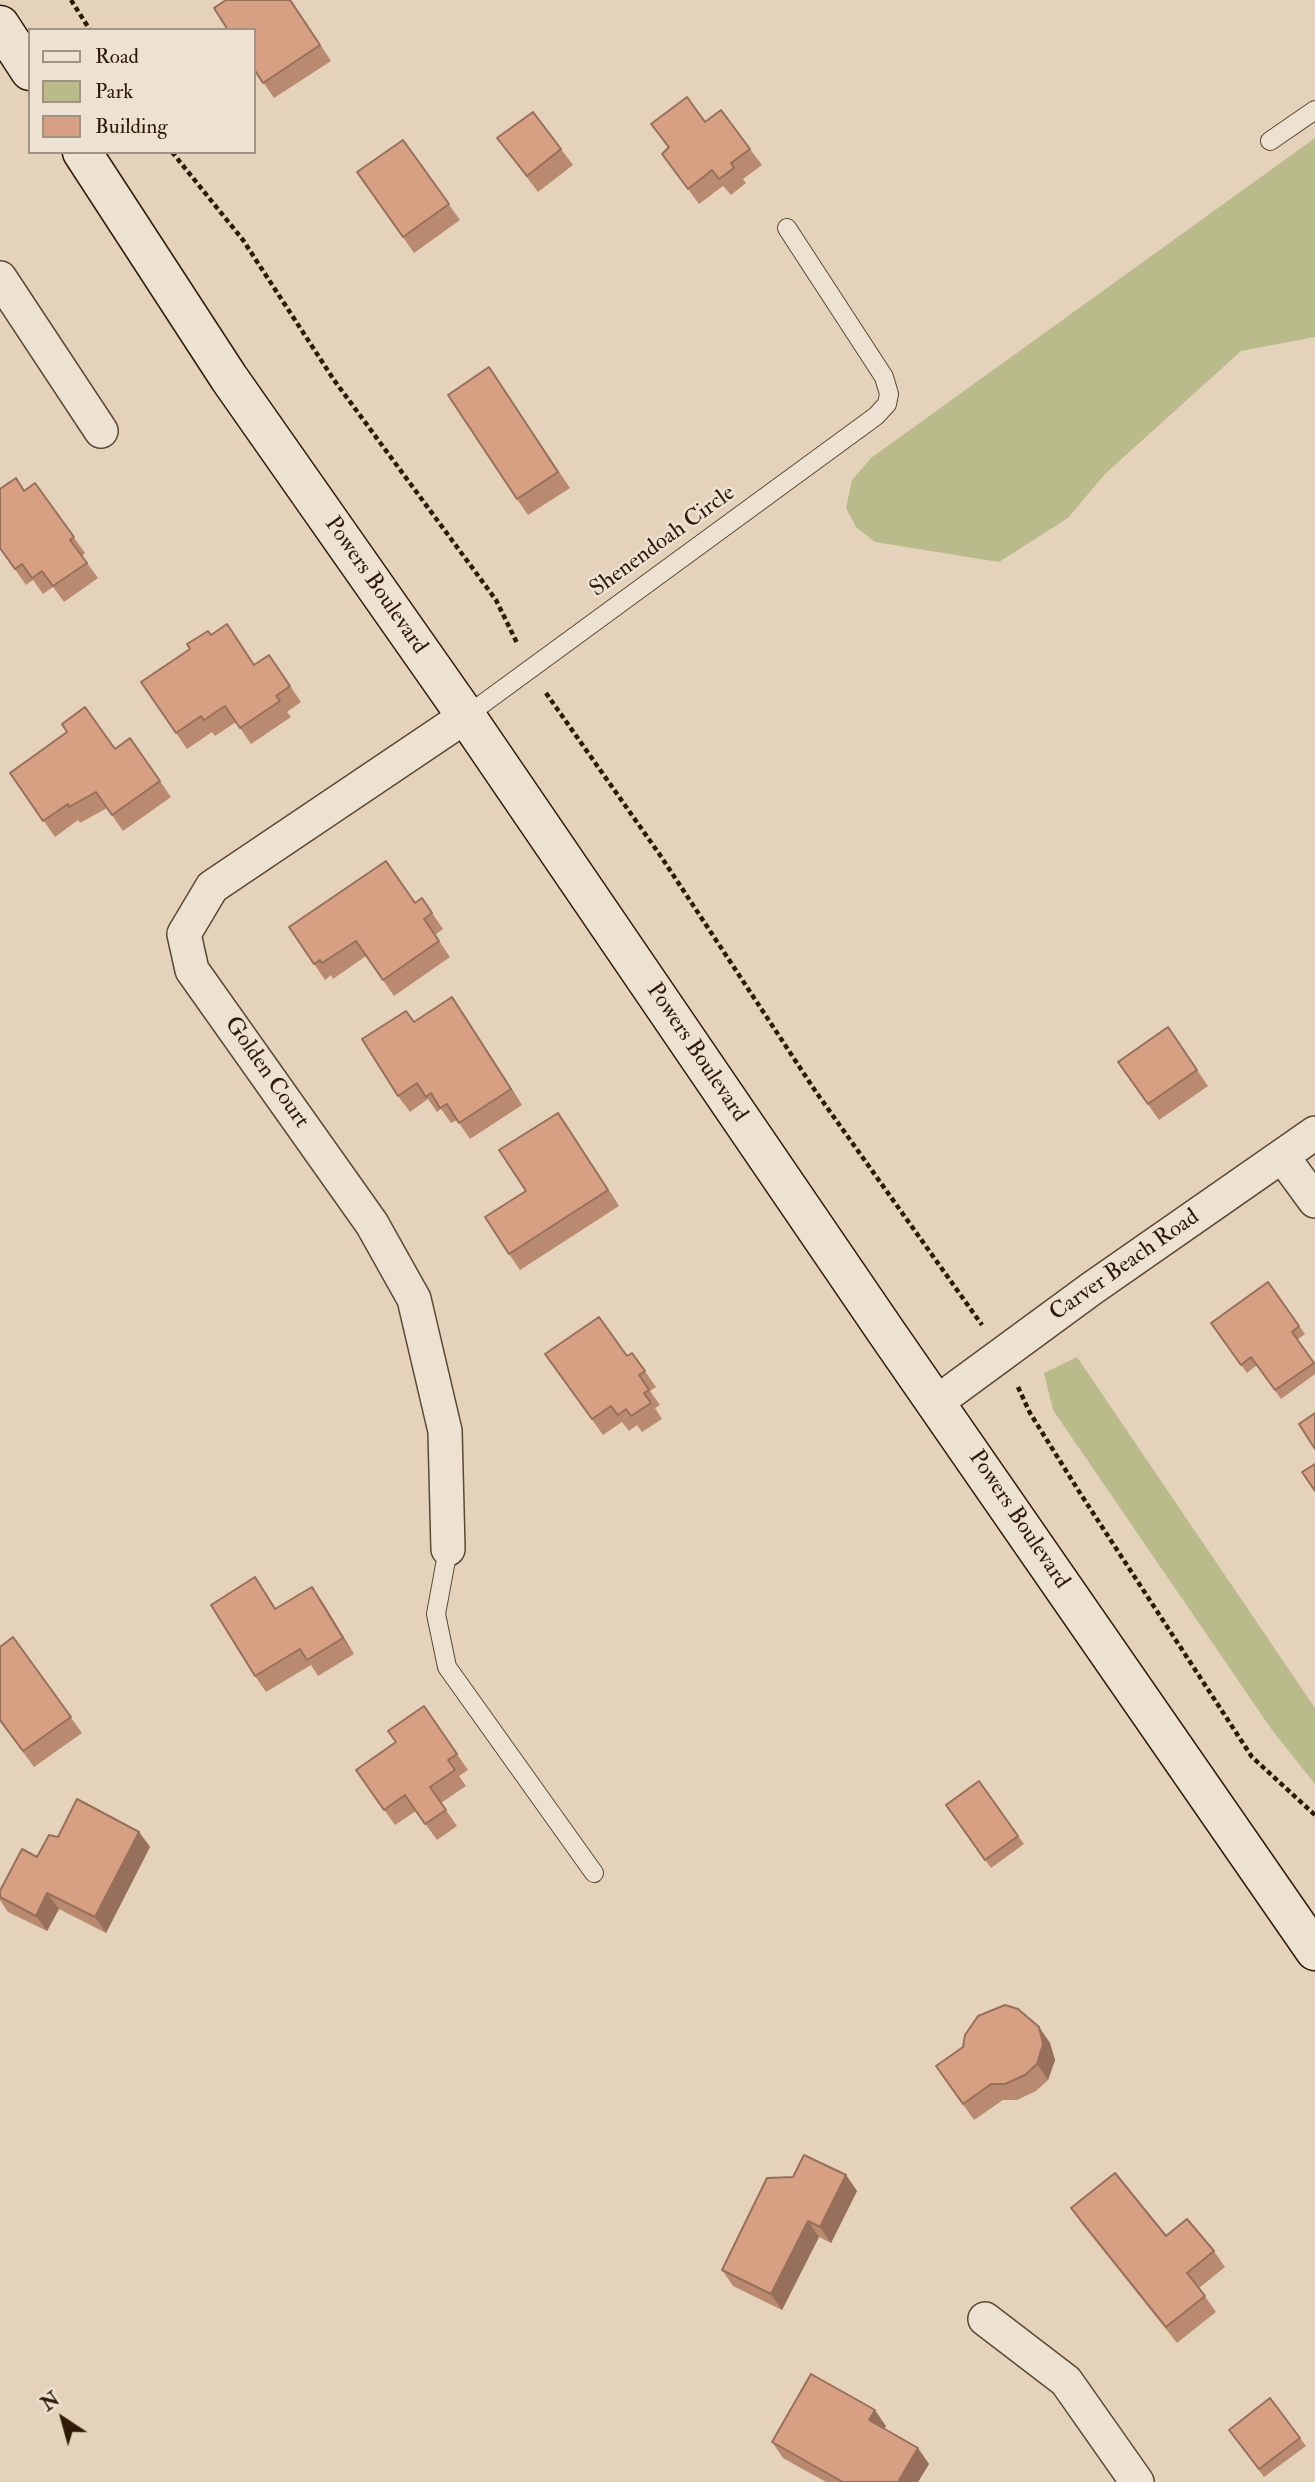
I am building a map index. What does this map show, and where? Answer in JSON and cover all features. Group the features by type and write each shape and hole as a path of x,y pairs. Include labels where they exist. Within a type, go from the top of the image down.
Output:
{"main road":[{"path":"0,25 28,68"},
{"name":"Powers Boulevard","path":"83,154 229,379 466,716 887,1334 937,1402 1315,1951"}],"street":[{"path":"0,278 101,431"},
{"name":"Golden Court","path":"448,1549 445,1431 414,1299 372,1224 192,970 184,934 212,887 466,716"},
{"name":"Carver Beach Road","path":"937,1402 1315,1133"},
{"path":"1282,1156 1315,1201"},
{"path":"985,2319 1066,2381 1137,2482"}],"lane":[{"path":"1270,141 1315,110"},
{"name":"Shenendoah Circle","path":"466,716 876,416 887,404 889,394 884,377 787,228"},
{"path":"448,1549 436,1614 447,1667 594,1873"}],"path":[{"path":"71,0 89,28"},
{"path":"174,154 243,240 334,380 496,600 530,670 660,855 817,1093 1003,1354 1030,1413 1252,1757 1315,1815"}],"green space":[{"path":"1315,138 1315,337 1241,351 1105,474 1068,518 999,562 875,542 856,527 846,508 852,480 871,458"},
{"path":"1077,1357 1315,1708 1315,1784 1272,1730 1053,1410 1044,1373"}],"building":[{"path":"226,0 290,0 320,45 263,83 256,72 256,28 227,28 214,8"},
{"path":"687,97 705,122 721,110 750,149 731,163 734,168 719,179 712,170 688,189 662,154 669,147 651,124"},
{"path":"533,112 561,149 527,176 497,138"},
{"path":"403,140 449,204 403,237 357,172"},
{"path":"489,367 558,472 517,499 448,395"},
{"path":"16,478 24,491 35,483 74,537 70,540 87,563 53,586 42,571 32,578 22,564 15,569 0,548 0,489"},
{"path":"227,624 254,665 269,655 290,686 276,696 280,701 240,728 225,706 204,720 201,716 176,733 141,682 190,649 187,644 208,631 211,635"},
{"path":"85,707 115,749 130,738 160,781 112,815 96,792 69,807 68,804 43,821 10,773 67,732 62,724"},
{"path":"386,861 415,903 422,898 432,913 424,919 439,941 383,980 356,941 322,963 320,960 314,964 289,927"},
{"path":"452,997 511,1089 459,1123 447,1104 440,1108 431,1093 426,1097 417,1083 398,1096 362,1039 406,1011 414,1022"},
{"path":"1168,1027 1197,1070 1148,1104 1118,1062"},
{"path":"558,1113 608,1190 509,1254 485,1217 526,1191 499,1150"},
{"path":"1268,1282 1299,1326 1292,1332 1314,1363 1275,1390 1251,1357 1241,1365 1211,1323"},
{"path":"599,1317 627,1356 632,1353 645,1371 639,1375 649,1390 644,1393 651,1403 631,1416 626,1409 618,1415 611,1406 592,1419 545,1354"},
{"path":"1315,1413 1315,1449 1299,1424"},
{"path":"1315,1464 1315,1491 1302,1472"},
{"path":"255,1577 275,1609 312,1587 343,1638 307,1660 300,1649 255,1676 211,1605"},
{"path":"13,1637 71,1717 23,1751 0,1720 0,1647"},
{"path":"424,1706 457,1754 448,1760 455,1770 430,1787 446,1810 425,1824 405,1795 384,1810 356,1770 396,1742 388,1731"},
{"path":"979,1781 1018,1836 985,1860 946,1805"},
{"path":"77,1799 139,1832 95,1917 47,1893 36,1916 0,1897 0,1891 22,1849 37,1857 49,1835 58,1837"},
{"path":"1005,2005 1018,2009 1039,2027 1043,2044 1037,2064 1025,2075 1005,2084 991,2084 963,2104 936,2066 963,2047 965,2035 978,2016"},
{"path":"804,2155 846,2175 820,2227 808,2221 771,2294 722,2270 767,2178 793,2177"},
{"path":"1115,2173 1166,2236 1187,2219 1214,2251 1187,2273 1205,2296 1166,2327 1071,2208"},
{"path":"811,2374 875,2410 869,2420 918,2448 898,2482 843,2482 772,2442"},
{"path":"1270,2398 1300,2438 1259,2469 1229,2430"}]}
